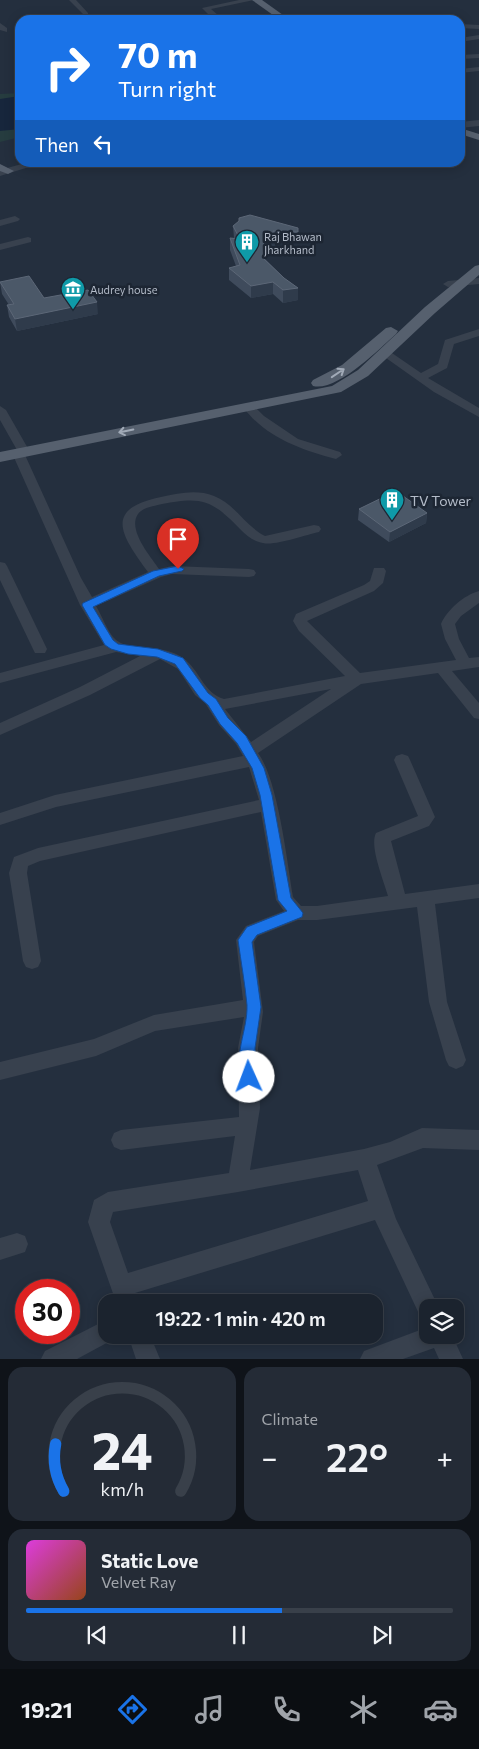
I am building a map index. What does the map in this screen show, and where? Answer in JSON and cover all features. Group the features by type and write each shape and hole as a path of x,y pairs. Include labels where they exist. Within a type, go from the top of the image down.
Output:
{"main road":[{"path":"256,0 278,10 282,15"},
{"path":"465,133 479,137"},
{"path":"465,134 479,144"},
{"path":"0,444 19,449 249,407 336,389 363,373 468,277 479,258"},
{"path":"0,457 19,449 331,378 468,277"}],"street":[{"path":"72,0 86,14"},
{"path":"213,15 205,8 251,0"},
{"path":"465,26 479,27"},
{"path":"465,40 478,39"},
{"path":"465,57 479,56"},
{"path":"465,70 479,69"},
{"path":"465,129 479,124"},
{"path":"3,170 18,167"},
{"path":"0,223 16,219"},
{"path":"0,247 28,240"},
{"path":"420,378 443,366 448,345 452,340 479,332"},
{"path":"385,353 452,399 479,413"},
{"path":"249,407 260,419 294,442 336,455"},
{"path":"0,410 87,605 109,642 114,647 128,651 158,653 179,661 204,695 212,702 224,721 242,740 252,756 268,804 285,900 297,913"},
{"path":"156,574 139,547 129,526 130,518 136,508 154,502 190,495 207,496 236,517 260,540 314,528"},
{"path":"0,566 40,649"},
{"path":"87,605 156,574 178,569 249,573"},
{"path":"357,679 304,628 300,621 301,616 368,588 376,583 379,571"},
{"path":"472,663 449,633 448,621 451,616 479,596"},
{"path":"0,678 114,647"},
{"path":"0,729 92,688 158,653"},
{"path":"212,702 224,704 357,679 472,663"},
{"path":"441,667 479,714"},
{"path":"0,819 55,801 252,756 357,679"},
{"path":"399,902 383,850 382,838 416,825 426,817 402,760"},
{"path":"32,961 18,873 20,862 38,855 196,822 268,804"},
{"path":"238,1182 250,1108 248,1048 254,1007 245,940 252,931 297,913 317,913 479,891"},
{"path":"424,898 438,1002 456,1060"},
{"path":"0,1071 96,1047 154,1023 254,1007"},
{"path":"121,1140 248,1124"},
{"path":"382,1207 124,1294 100,1222 102,1207 108,1202 238,1182 364,1159 392,1151 422,1138 479,1140"},
{"path":"364,1159 382,1207 424,1299"},
{"path":"53,1359 98,1335"},
{"path":"372,1359 419,1342"},
{"path":"142,1344 148,1359"},
{"path":"444,1344 451,1359"}],"green space":[{"path":"15,93 15,138 0,142 0,94"}],"water":[{"path":"15,97 15,130 0,131 0,99"}],"building":[{"path":"250,215 298,228 298,232 273,231 275,236 264,240 262,257 284,278 298,288 283,290 273,282 251,286 229,268 240,265 230,238 240,239 233,226 239,221 239,218"},
{"path":"29,276 44,298 88,290 97,302 15,319 7,305 14,304 0,282"},
{"path":"396,491 427,513 390,532 359,509"}],"place":[{"name":"Raj Bhawan Jharkhand","path":"247,263"},
{"name":"Audrey house","path":"73,310"},
{"name":"TV Tower","path":"392,521"}],"route":[{"path":"178,569 156,574 87,605 109,642 114,647 128,651 158,653 179,661 204,695 212,702 224,721 242,740 258,768 266,795 285,900 289,907 297,913 252,931 245,940 254,1002 248,1048 249,1077"}]}
